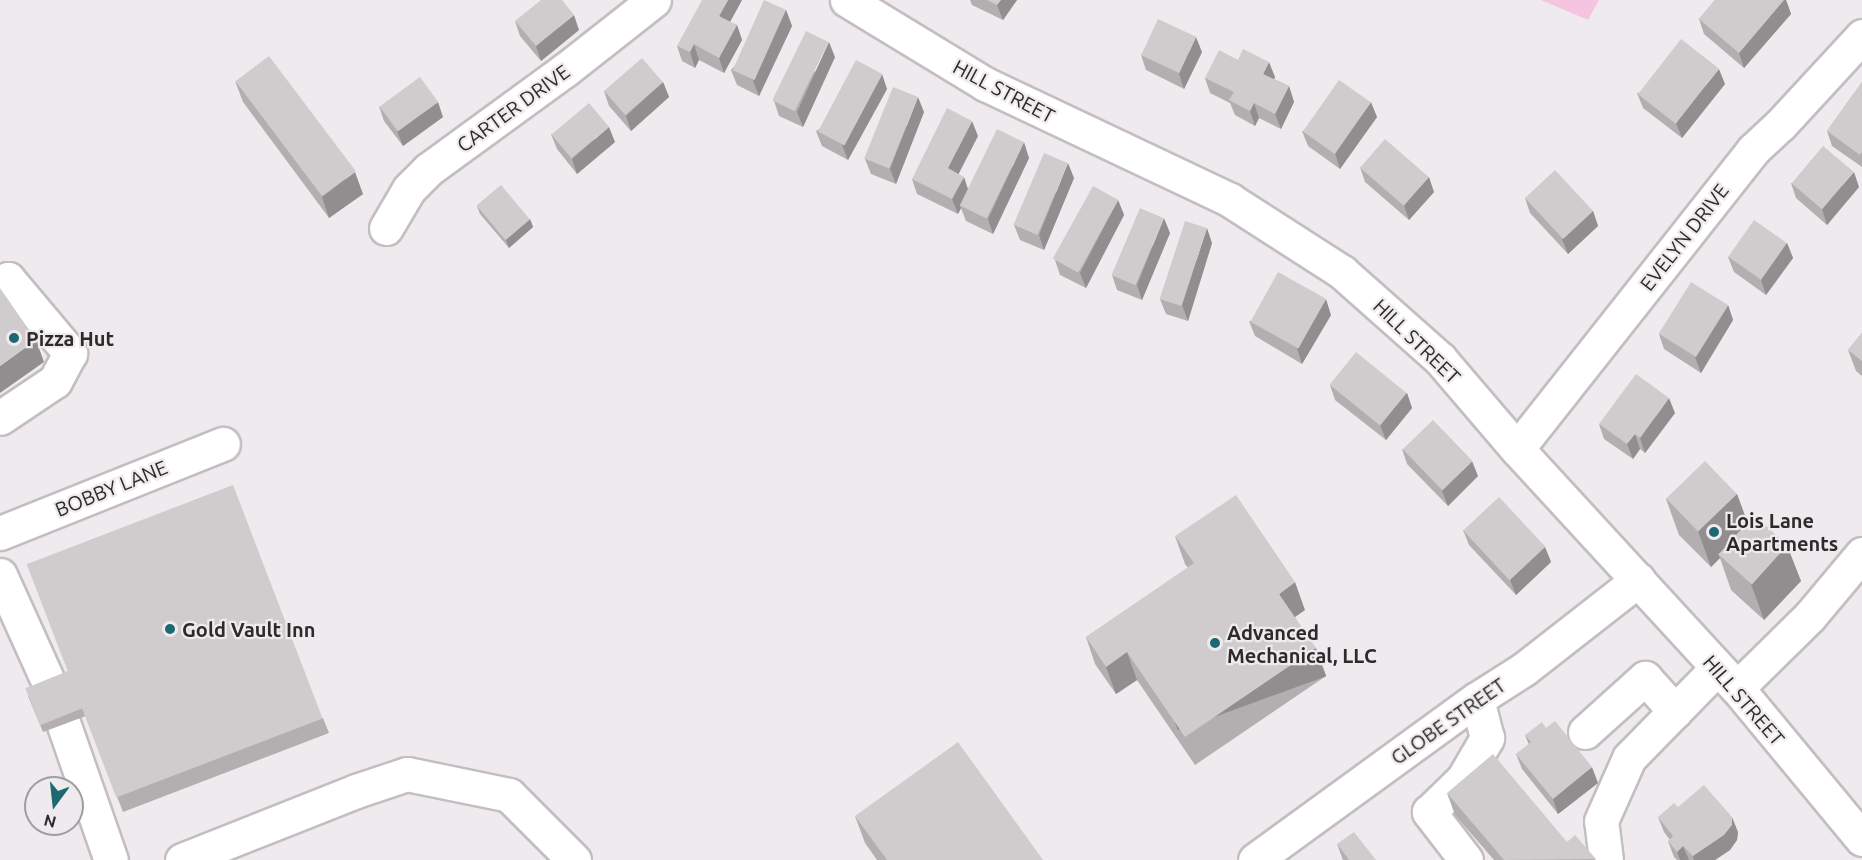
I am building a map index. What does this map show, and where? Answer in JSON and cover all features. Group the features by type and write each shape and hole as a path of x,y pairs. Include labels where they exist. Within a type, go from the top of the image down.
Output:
{"street":[{"name":"CARTER DRIVE","path":"386,228 409,189 429,169 565,70 654,0"},
{"name":"HILL STREET","path":"847,0 986,84 1230,200 1287,234 1342,272 1448,368 1517,449 1727,678 1862,839"},
{"name":"EVELYN DRIVE","path":"1517,449 1753,150 1780,125 1862,36"},
{"path":"0,285 8,279 70,353 55,381 0,418"},
{"name":"BOBBY LANE","path":"0,533 223,444"},
{"path":"1606,860 1601,821 1629,758 1675,711 1727,678 1810,616 1862,554"},
{"path":"0,575 51,688 111,860"},
{"name":"GLOBE STREET","path":"1255,860 1477,699 1580,628 1638,580"},
{"path":"1586,732 1645,678 1675,711"},
{"path":"1466,860 1429,812 1463,779 1486,738 1477,699"},
{"path":"183,860 356,791 406,774 509,795 574,860"}],"shaded area":[{"path":"1541,0 1599,0 1588,20"}],"building":[{"path":"541,0 562,0 574,15 536,46 515,21"},
{"path":"702,0 728,0 719,16 737,25 719,58 694,44 690,52 677,46"},
{"path":"764,0 786,10 755,80 733,70"},
{"path":"987,0 1001,0 997,5"},
{"path":"1715,0 1784,0 1739,53 1699,19"},
{"path":"1158,19 1196,37 1179,73 1141,55"},
{"path":"806,31 828,42 795,111 772,100"},
{"path":"1681,39 1719,69 1676,124 1638,94"},
{"path":"1243,49 1269,62 1263,74 1289,86 1275,114 1254,103 1250,111 1229,100 1234,92 1205,78 1219,50 1238,60"},
{"path":"269,56 356,171 322,196 235,81"},
{"path":"642,58 663,82 625,115 604,91"},
{"path":"856,60 882,74 844,146 818,132"},
{"path":"420,77 438,102 398,131 380,106"},
{"path":"1339,80 1371,102 1335,154 1303,132"},
{"path":"1862,82 1862,152 1860,155 1827,131"},
{"path":"893,87 918,97 889,169 864,158"},
{"path":"589,103 609,127 571,158 551,134"},
{"path":"947,108 972,121 948,168 964,177 952,199 912,179"},
{"path":"997,129 1024,142 987,219 960,205"},
{"path":"1385,139 1429,177 1404,206 1360,168"},
{"path":"1823,146 1854,172 1822,209 1792,184"},
{"path":"1044,153 1068,163 1037,235 1014,225"},
{"path":"1555,170 1593,211 1563,239 1525,198"},
{"path":"501,185 530,219 505,240 476,206"},
{"path":"1093,186 1118,200 1078,273 1053,259"},
{"path":"1140,208 1164,218 1135,285 1111,275"},
{"path":"1754,220 1787,243 1761,280 1728,257"},
{"path":"1185,221 1207,228 1182,306 1160,299"},
{"path":"1278,272 1326,299 1298,349 1250,322"},
{"path":"1691,282 1728,305 1696,357 1659,334"},
{"path":"0,288 36,340 0,366"},
{"path":"1862,333 1862,361 1848,350"},
{"path":"1356,352 1407,393 1380,426 1330,385"},
{"path":"1636,374 1669,398 1640,438 1635,434 1627,444 1599,424"},
{"path":"1433,420 1473,461 1442,490 1403,449"},
{"path":"1705,461 1737,494 1698,532 1666,499"},
{"name":"Gold Vault Inn","path":"233,485 323,718 116,798 27,564"},
{"name":"Advanced Mechanical, LLC","path":"1236,495 1295,582 1279,594 1316,648 1185,737 1127,652 1106,667 1086,637 1194,563 1175,536"},
{"path":"1499,497 1545,547 1510,580 1463,530"},
{"path":"1754,515 1787,545 1752,584 1719,554"},
{"path":"68,671 83,708 40,725 25,688"},
{"path":"1555,721 1592,767 1553,799 1516,754 1531,742 1525,735 1542,722 1546,728"},
{"path":"958,742 1043,860 887,860 855,816"},
{"path":"1493,754 1567,842 1575,835 1596,859 1504,860 1447,793"},
{"path":"1704,785 1732,817 1732,825 1724,835 1693,856 1683,846 1677,852 1668,841 1673,836 1658,817 1674,803 1678,807"},
{"path":"1354,832 1376,860 1349,860 1337,844"}],"place":[{"name":"Pizza Hut","path":"14,338"},
{"name":"Lois Lane Apartments","path":"1714,532"},
{"name":"Gold Vault Inn","path":"170,629"},
{"name":"Advanced Mechanical, LLC","path":"1215,643"}]}
